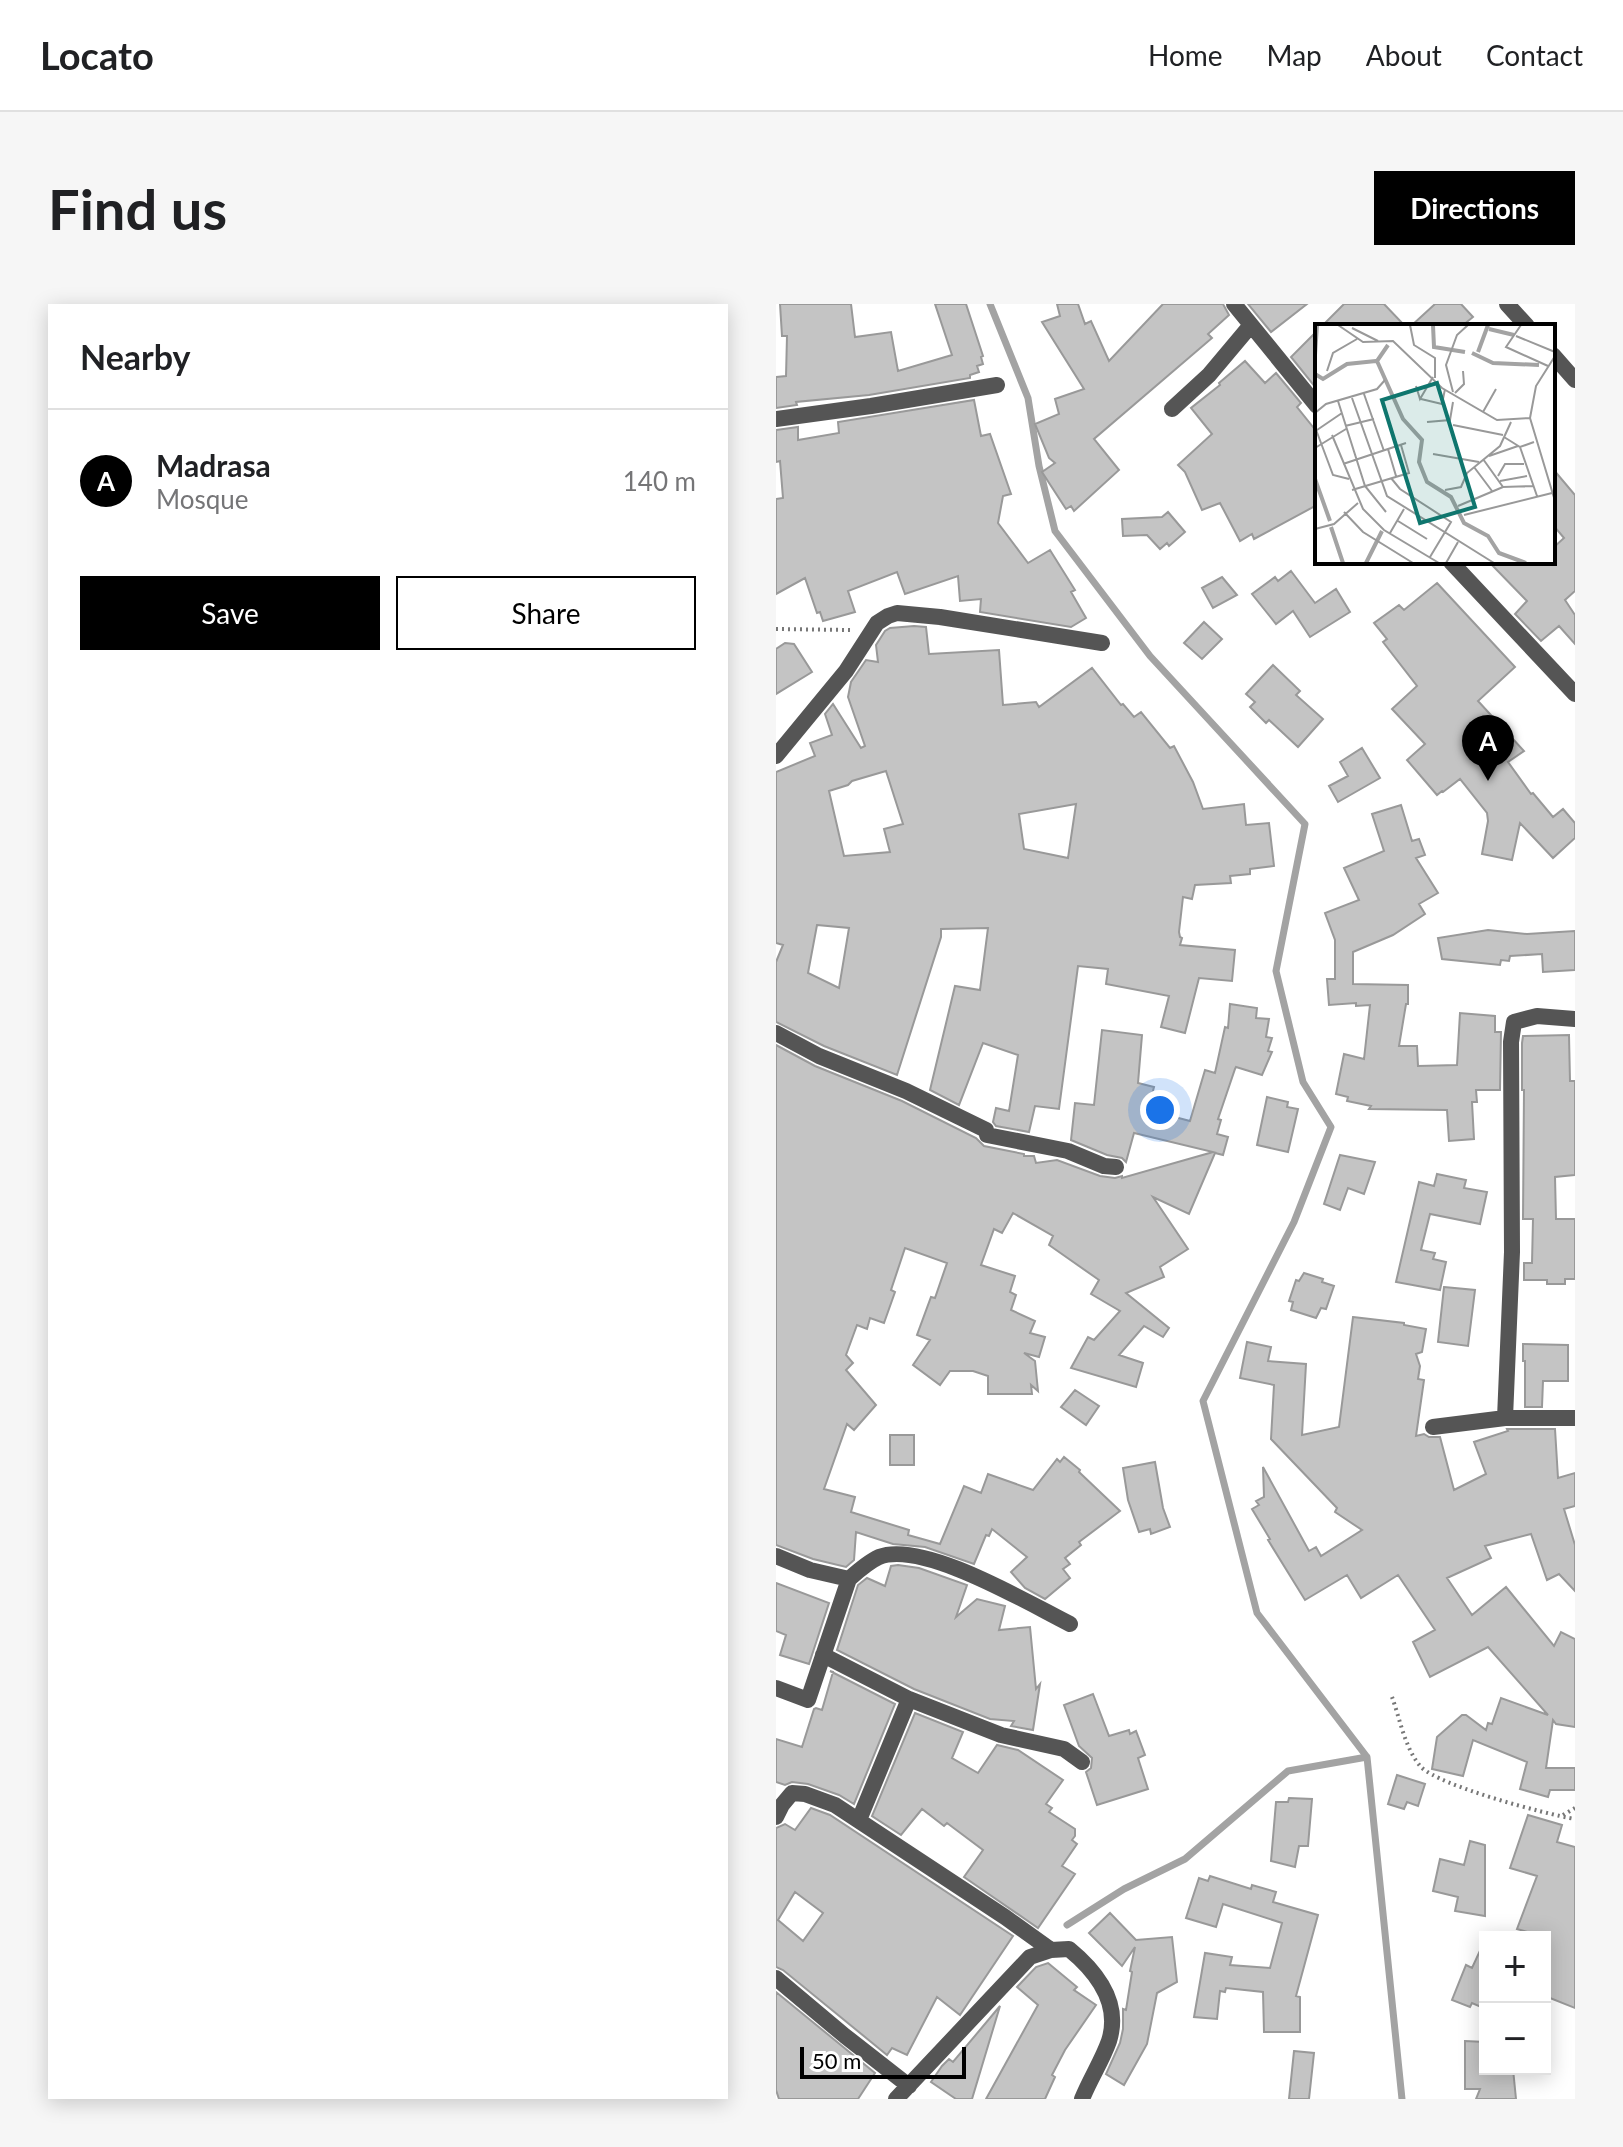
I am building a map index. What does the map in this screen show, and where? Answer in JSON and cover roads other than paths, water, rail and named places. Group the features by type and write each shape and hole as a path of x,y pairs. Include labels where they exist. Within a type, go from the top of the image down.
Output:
{"street":[{"path":"1234,304 1315,404"},
{"path":"1507,304 1525,324"},
{"path":"1172,409 1209,375 1251,325"},
{"path":"1555,357 1575,380"},
{"path":"776,419 997,385"},
{"path":"1453,564 1575,694"},
{"path":"776,756 846,671 881,620 897,613 1102,643"},
{"path":"1505,1418 1512,1252 1511,1042 1514,1022 1537,1016 1575,1019"},
{"path":"776,1033 819,1056 906,1091 986,1130 987,1135 1068,1151 1104,1166 1116,1167"},
{"path":"1433,1427 1505,1418 1575,1418"},
{"path":"776,1688 808,1700 849,1579 881,1556 911,1554 972,1574 1070,1624"},
{"path":"776,1556 810,1570 849,1579"},
{"path":"823,1655 909,1699 1001,1735 1064,1749 1082,1762"},
{"path":"859,1820 909,1699"},
{"path":"776,1817 792,1793 805,1794 835,1805 1051,1950"},
{"path":"896,2099 1030,1957 1051,1950 1069,1949 1092,1970 1108,1996 1114,2022 1108,2044 1082,2099"},
{"path":"776,1978 909,2086"}],"waterway":[{"path":"990,304 1028,398 1039,466 1055,531 1150,656 1305,824 1276,971 1303,1082 1331,1127 1294,1222 1203,1401 1257,1613 1367,1757 1402,2099"},
{"path":"1067,1925 1124,1889 1185,1859 1288,1771 1367,1757"}],"place":[{"name":"Madrasa","path":"1488,781"}]}
